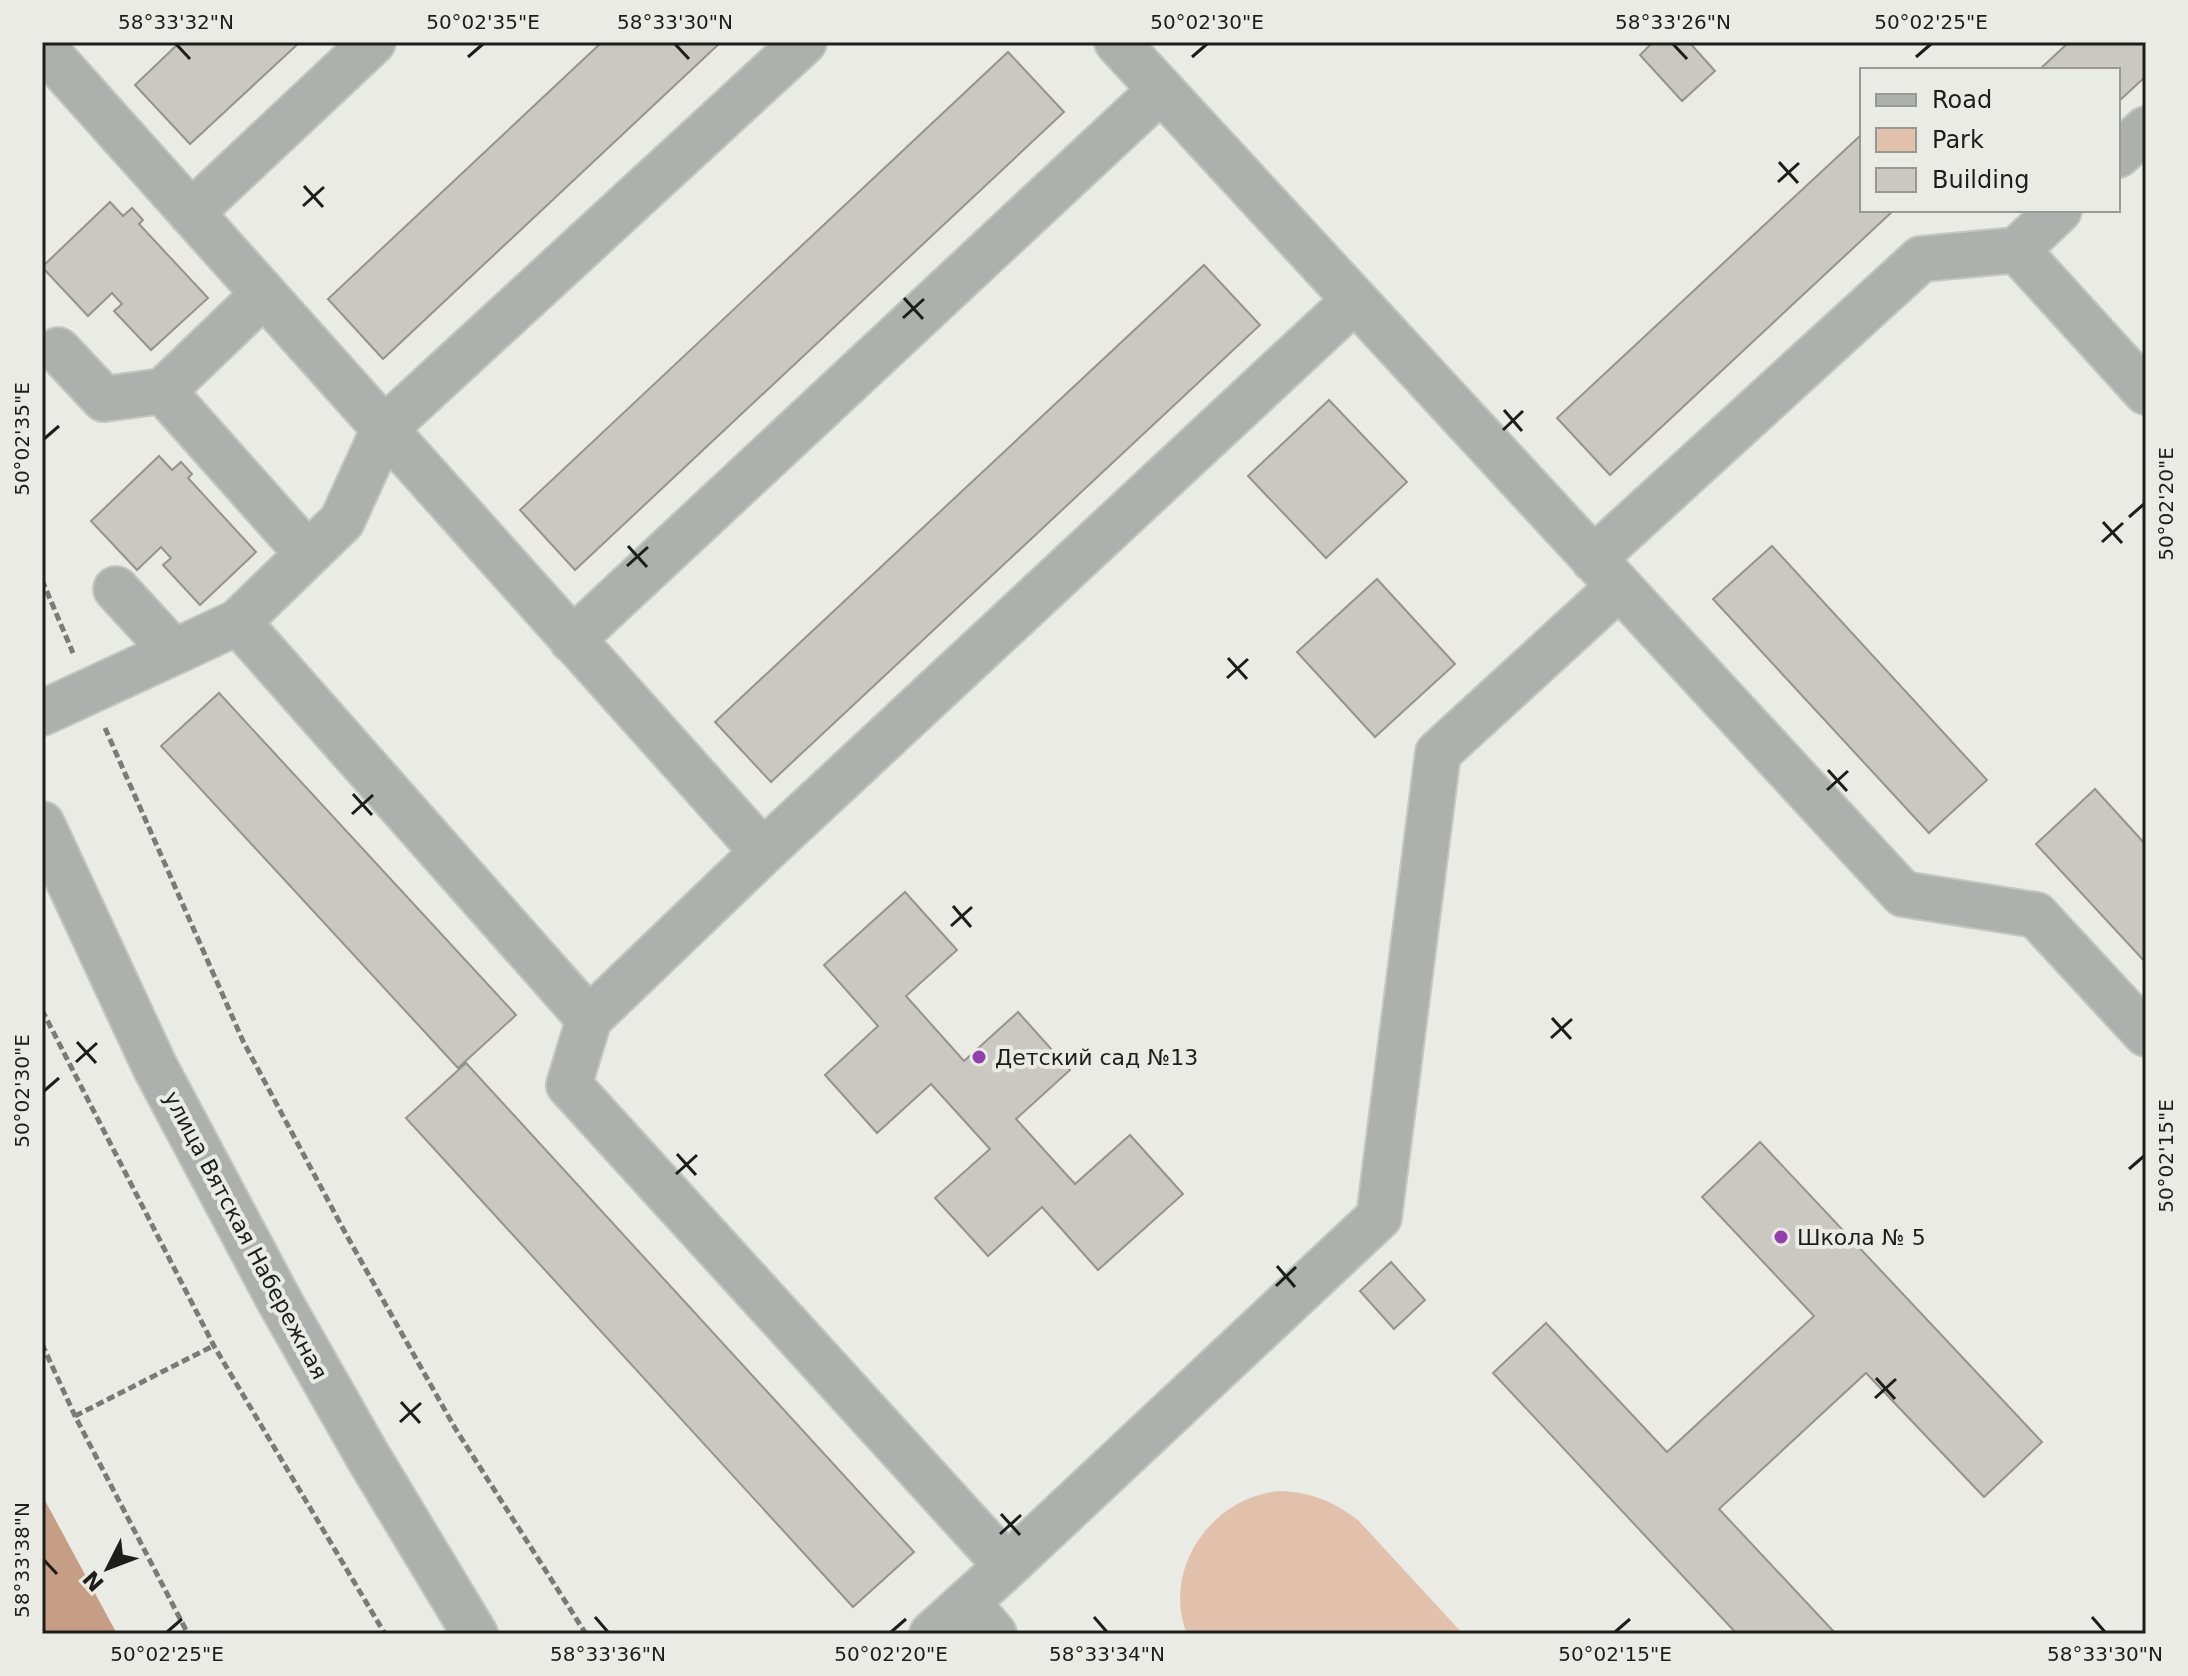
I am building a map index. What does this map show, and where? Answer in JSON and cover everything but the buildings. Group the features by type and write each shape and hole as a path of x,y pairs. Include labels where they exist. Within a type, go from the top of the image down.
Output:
{"street":[{"path":"191,213 373,42"},
{"path":"42,713 238,622 342,521 384,429 804,42"},
{"path":"1117,42 1903,894 2036,915 2146,1034"},
{"path":"42,46 763,852"},
{"path":"572,640 1161,90"},
{"path":"2120,153 2146,129"},
{"path":"932,1634 980,1618 1007,1566 1379,1217 1438,753 1606,573 1921,259 2017,250 2057,212"},
{"path":"2017,250 2146,392"},
{"path":"58,350 104,399 163,391 264,294"},
{"path":"1007,1566 569,1085 589,1019 763,852 1355,300"},
{"path":"163,391 308,554"},
{"path":"116,589 174,652"},
{"path":"238,622 589,1019"},
{"name":"улица Вятская Набережная","path":"42,824 155,1067 280,1302 475,1634"}],"path":[{"path":"42,580 243,1041 347,1236 455,1428 586,1634"},
{"path":"42,1010 214,1346 385,1634"},
{"path":"42,1344 75,1416 188,1634"},
{"path":"75,1416 214,1346"}],"green space":[{"path":"1280,1491 1322,1499 1358,1520 1463,1634 1187,1634 1181,1610 1181,1585 1187,1562 1198,1540 1233,1506 1255,1496"}],"shaded area":[{"path":"42,1495 117,1634 42,1634"}],"place":[{"name":"Детский сад №13","path":"979,1057"},
{"name":"Школа № 5","path":"1781,1237"}]}
